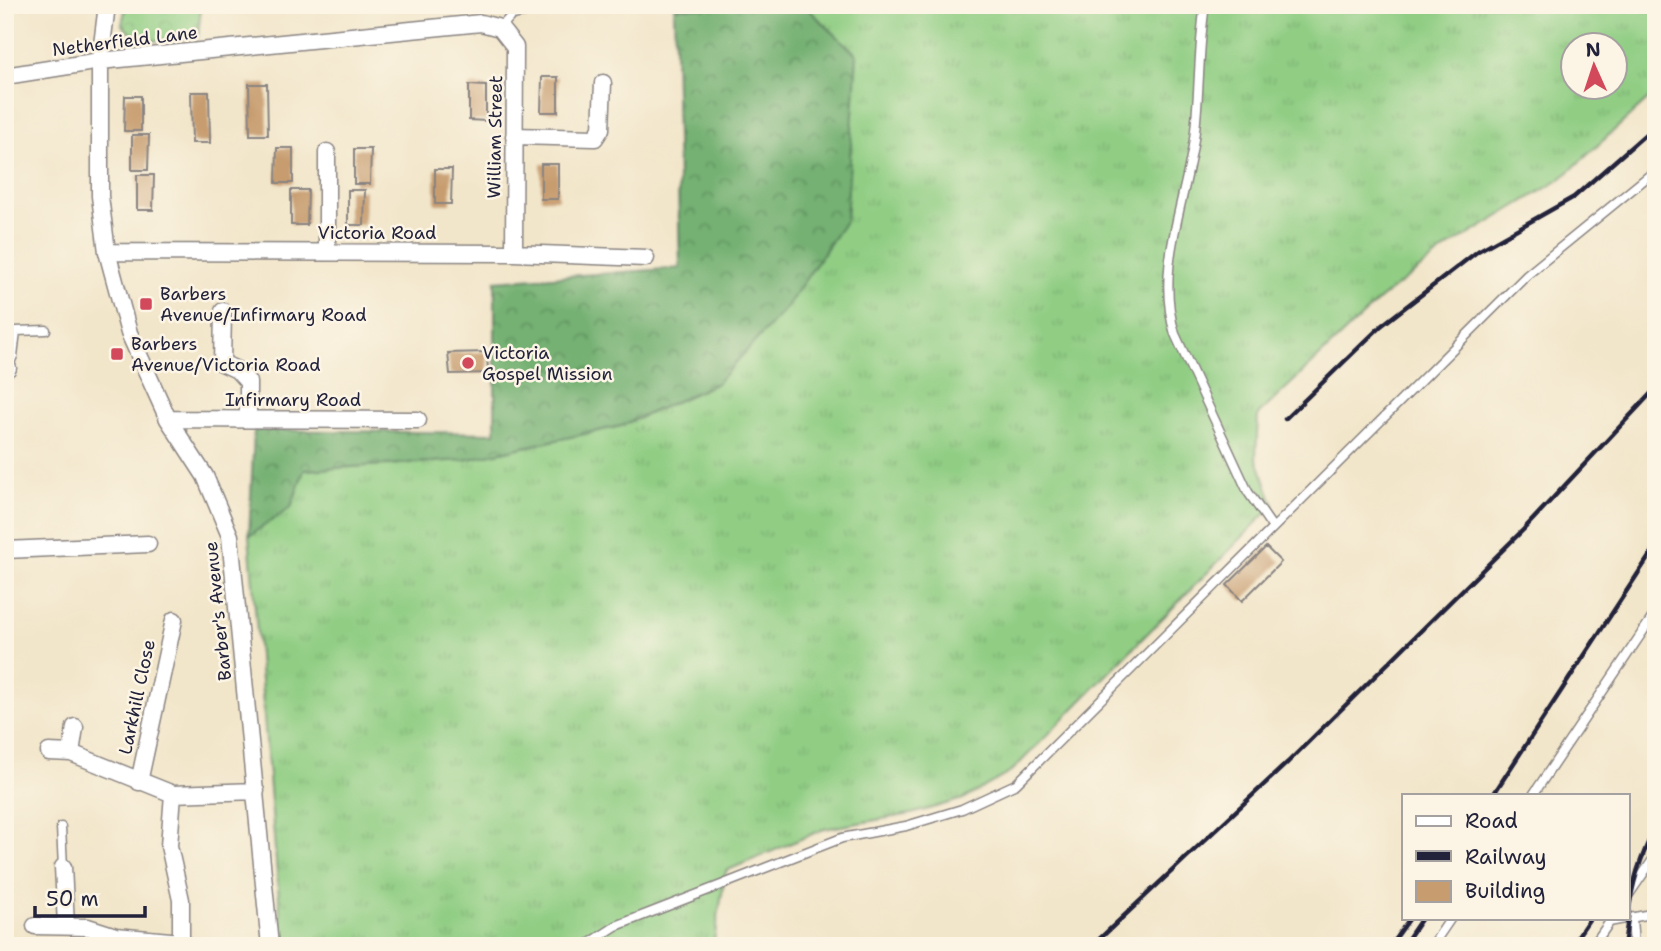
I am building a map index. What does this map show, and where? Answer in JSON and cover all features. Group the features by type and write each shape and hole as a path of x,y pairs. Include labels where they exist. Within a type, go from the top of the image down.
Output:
{"street":[{"name":"Barber's Avenue","path":"107,5 100,61 100,196 107,252 129,333 168,419 205,476 230,536 257,791 270,946"},
{"name":"Netherfield Lane","path":"5,76 100,61 481,23 500,28"},
{"name":"William Street","path":"500,28 516,47 514,253"},
{"path":"514,136 595,138 601,129 604,83"},
{"path":"327,152 327,252"},
{"name":"Victoria Road","path":"107,252 514,253 646,258"},
{"path":"223,311 222,363 237,370 248,382 248,418"},
{"name":"Infirmary Road","path":"168,419 418,420"},
{"path":"5,550 148,544"},
{"name":"Larkhill Close","path":"139,782 174,620"},
{"path":"71,753 75,727"},
{"path":"49,752 71,753 173,794 257,791"},
{"path":"35,926 88,927 116,936 181,944 181,900 169,846 173,794"},
{"path":"63,867 65,925"}],"lane":[{"path":"500,28 512,15 565,5"},
{"path":"1205,5 1194,138 1168,268 1171,319 1175,334 1243,482 1273,528"},
{"path":"585,946 616,926 842,838 906,826 962,809 1016,784 1527,275 1656,170"},
{"path":"6,368 13,356 16,331 46,330"},
{"path":"1534,794 1656,612"},
{"path":"61,828 63,867"},
{"path":"1630,893 1656,855"},
{"path":"1634,946 1632,918 1656,913"},
{"path":"1432,946 1450,920"},
{"path":"1593,946 1611,920"}],"green space":[{"path":"126,5 201,7 198,37 140,42 122,25"},
{"path":"674,5 804,5 674,8"},
{"path":"804,5 1656,5 1656,92 1561,179 1450,246 1380,299 1258,415 1256,457 1274,505 1011,772 963,799 911,814 824,829 726,871 713,946 283,946 249,536 291,507 304,470 464,460 621,426 717,383"},
{"path":"804,5 857,55 846,220 786,308 717,383 621,426 464,460 304,470 291,507 249,536 254,430 495,433 495,281 680,268 674,8"}],"building":[{"path":"542,77 558,77 558,112 541,112"},
{"path":"249,84 267,84 268,135 250,135"},
{"path":"469,85 486,86 486,121 469,120"},
{"path":"191,92 209,92 210,143 192,143"},
{"path":"125,96 141,96 141,131 124,131"},
{"path":"132,135 149,135 148,170 132,170"},
{"path":"277,148 293,148 293,183 276,183"},
{"path":"354,149 371,149 370,184 354,184"},
{"path":"541,164 558,164 558,199 541,199"},
{"path":"435,169 452,169 451,204 435,204"},
{"path":"137,175 154,175 153,210 137,210"},
{"path":"291,190 308,190 307,225 291,225"},
{"path":"348,190 365,190 364,225 348,225"},
{"name":"Victoria Gospel Mission","path":"487,352 488,373 450,374 448,353"},
{"path":"1266,547 1281,562 1242,601 1227,585"}],"railway":[{"path":"1285,419 1381,326 1478,251 1574,197 1656,125"},
{"path":"1092,946 1288,762 1523,530 1656,388"},
{"path":"1494,794 1656,546"},
{"path":"1630,906 1638,870 1656,826"},
{"path":"1390,946 1409,920"},
{"path":"1403,946 1421,920"},
{"path":"1571,946 1589,920"},
{"path":"1624,946 1628,920"}],"place":[{"name":"Barbers Avenue/Infirmary Road","path":"146,304"},
{"name":"Barbers Avenue/Victoria Road","path":"117,354"},
{"name":"Victoria Gospel Mission","path":"468,363"}]}
